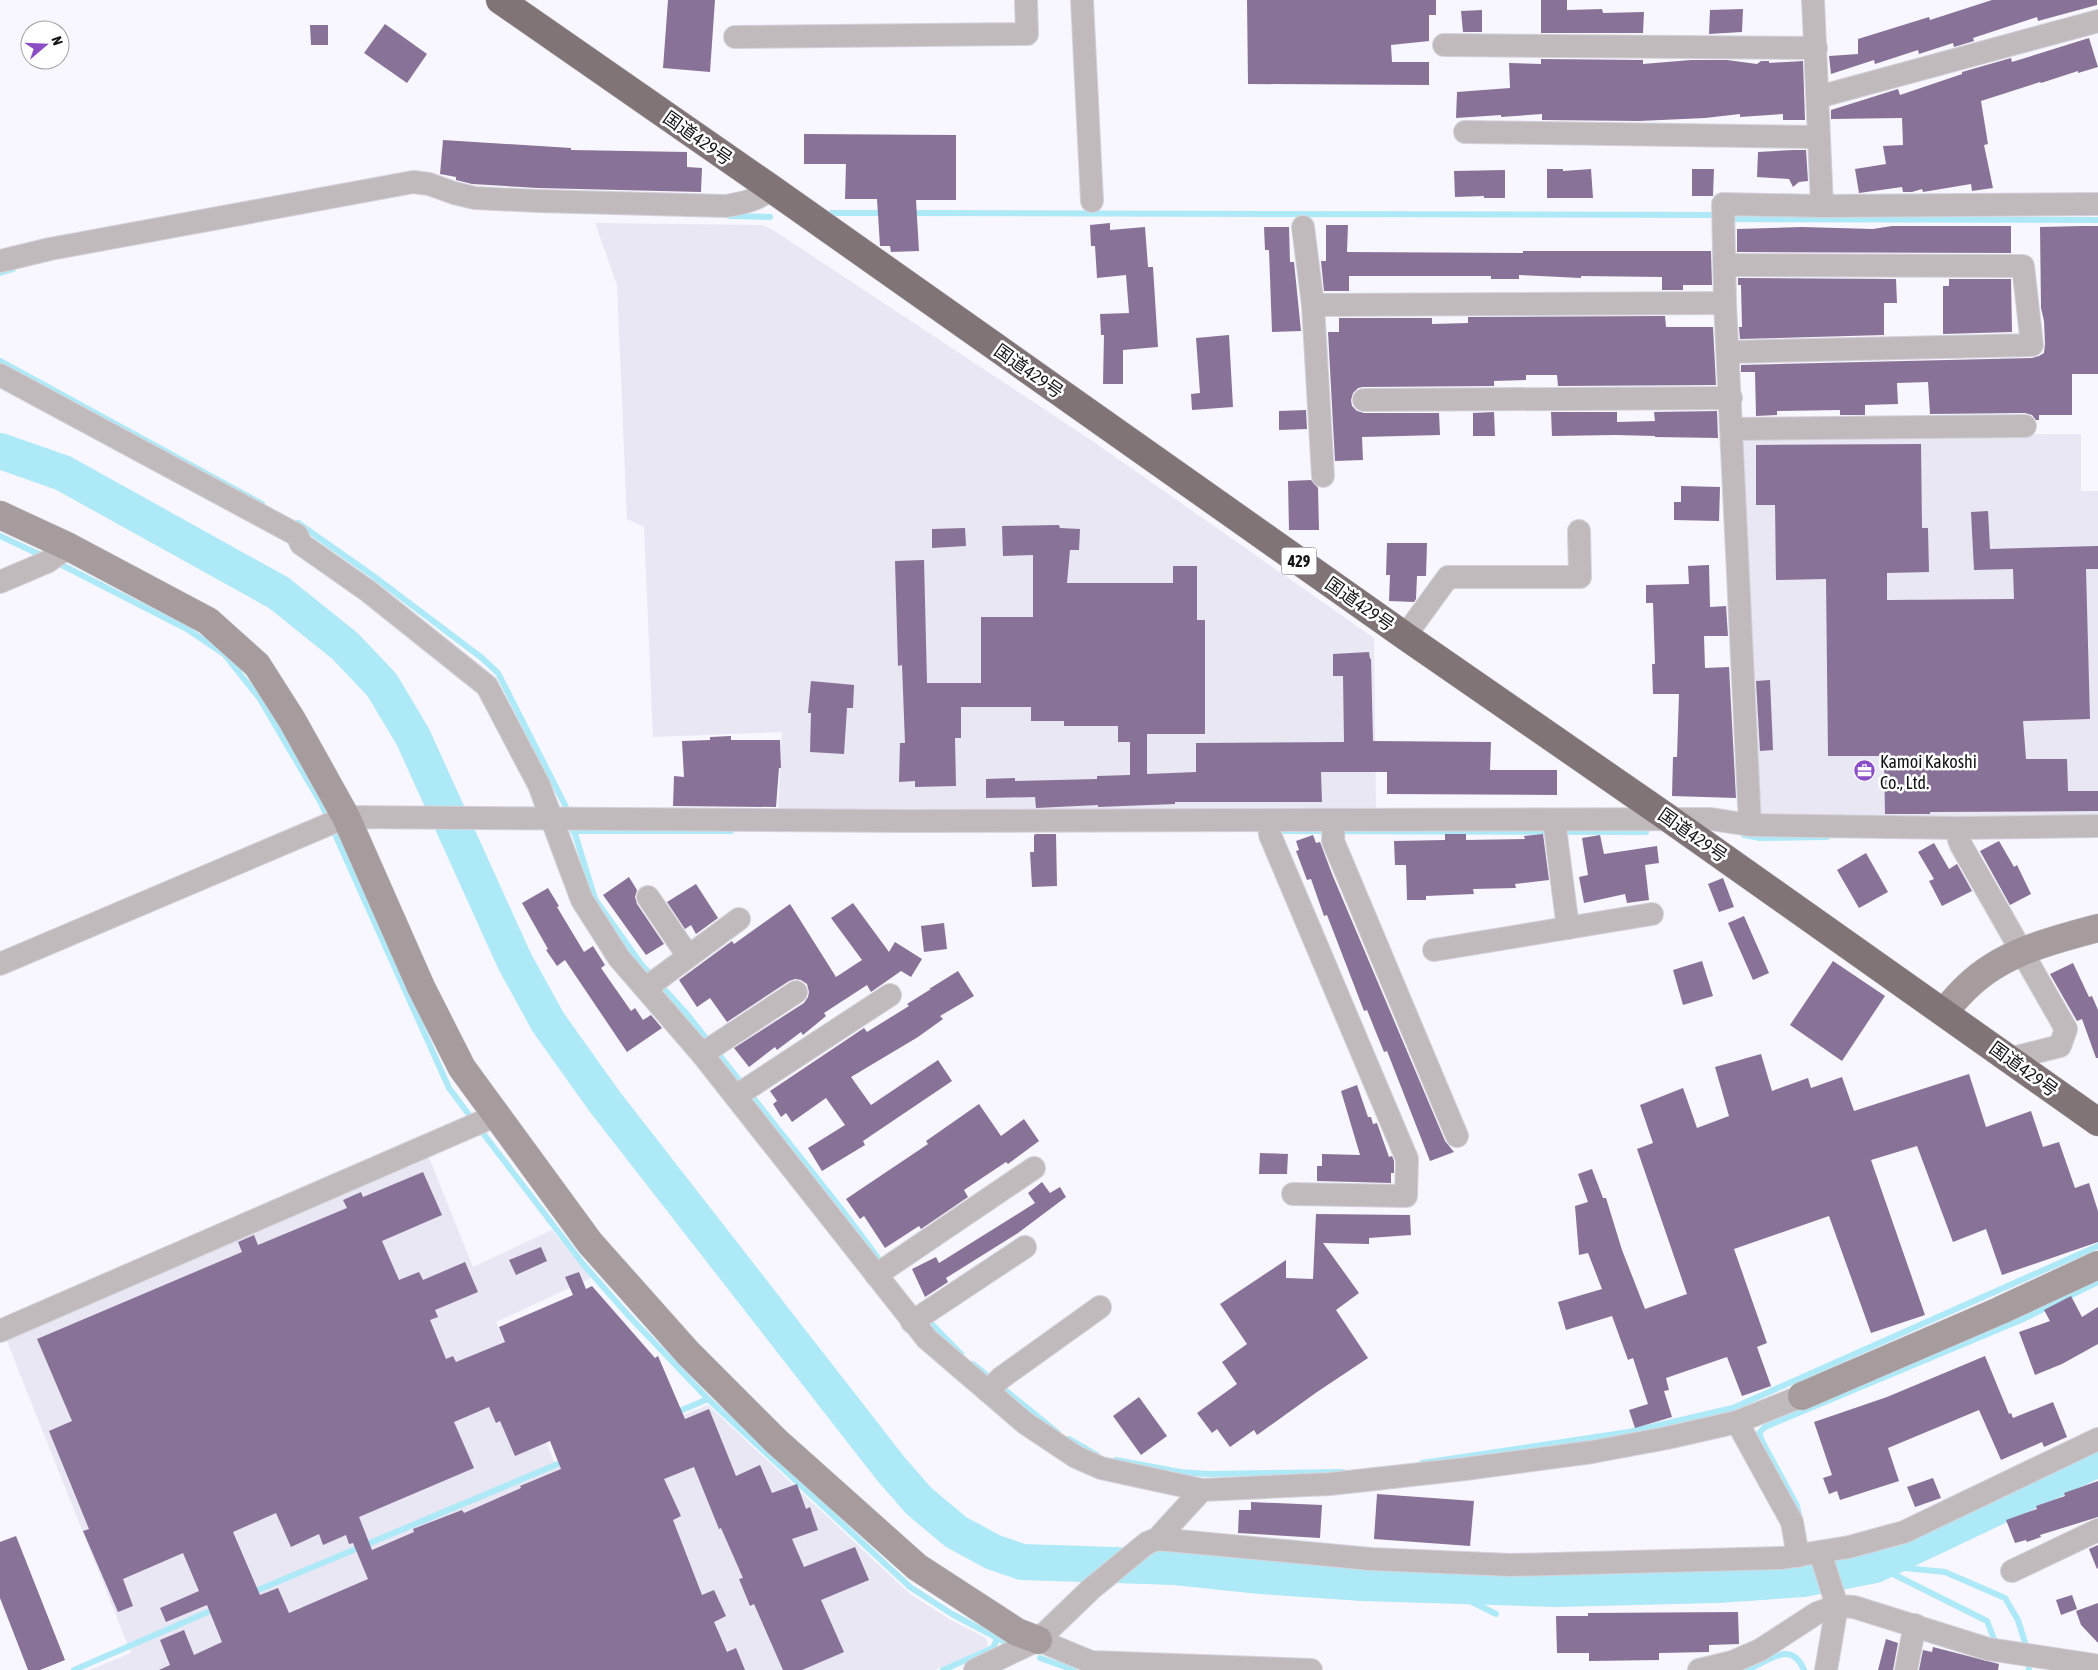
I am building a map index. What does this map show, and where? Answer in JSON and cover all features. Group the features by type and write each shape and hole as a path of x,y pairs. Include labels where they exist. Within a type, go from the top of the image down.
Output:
{"highway":[{"name":"国道429号","path":"500,0 772,189 1405,636 1671,820 2098,1122"}],"street":[{"path":"735,37 1027,34 1026,0"},
{"path":"1082,0 1092,201"},
{"path":"1813,0 1822,206"},
{"path":"1818,97 2098,21"},
{"path":"1444,45 1816,48"},
{"path":"1465,132 1818,137"},
{"path":"0,261 50,249 414,182 429,184 475,198 726,206 760,198 772,189"},
{"path":"1750,825 1725,304 1723,204 1822,206 2098,204"},
{"path":"1303,227 1313,305 1323,476"},
{"path":"1725,265 2023,266 2032,345 1728,352"},
{"path":"1313,305 1725,304"},
{"path":"0,375 296,536 301,544 368,591 487,686 539,785 564,819 582,900 618,958 653,982 744,1092 920,1317 927,1339 994,1385 1025,1423 1076,1457 1101,1468 1202,1490 1330,1484 1437,1473 1592,1452 1667,1438 1737,1422 1802,1396 1999,1311 2098,1265"},
{"path":"1364,400 1731,398"},
{"path":"1732,429 2025,426"},
{"path":"0,515 58,555 208,621 257,665 292,720 336,821 462,1068 484,1121 688,1353 776,1441 917,1567 1017,1632 1091,1662 1311,1670"},
{"path":"1405,636 1448,577 1580,577 1579,531"},
{"path":"0,582 58,555"},
{"path":"0,964 336,821 474,818 1270,828 1555,828 1711,818 1750,825 1958,833 2098,826"},
{"path":"1333,827 1333,841 1457,1136"},
{"path":"1270,828 1407,1159 1406,1196 1293,1194"},
{"path":"1555,828 1568,928"},
{"path":"1958,833 2066,1029 2060,1046 2009,1059"},
{"path":"648,897 688,956"},
{"path":"1434,950 1652,914"},
{"path":"653,982 739,919"},
{"path":"1944,1012 1969,985 1999,963 2040,943 2098,928"},
{"path":"709,1049 796,992"},
{"path":"744,1092 890,995"},
{"path":"0,1332 484,1121"},
{"path":"883,1270 1034,1168"},
{"path":"920,1317 1025,1247"},
{"path":"994,1385 1100,1307"},
{"path":"1737,1422 1835,1600 1826,1670"},
{"path":"1152,1541 1371,1559 1511,1565 1756,1560 1810,1555 1904,1532 2098,1439"},
{"path":"975,1670 1038,1640 1091,1589 1152,1541 1202,1490"},
{"path":"2012,1571 2098,1530"},
{"path":"1835,1600 1993,1650 2095,1665"},
{"path":"1699,1670 1732,1662 1760,1650 1835,1600"},
{"path":"1906,1670 1915,1625"}],"shaded area":[{"path":"595,223 763,225 773,230 1091,440 1374,638 1376,810 778,814 782,732 653,737 644,527 627,519 617,285"},
{"path":"2081,434 2081,491 2098,491 2098,817 1756,818 1737,436"},
{"path":"428,1155 473,1267 552,1230 591,1278 496,1322 557,1468 708,1405 910,1594 951,1620 986,1638 988,1647 935,1670 89,1670 131,1653 6,1339"}],"building":[{"path":"668,0 715,0 710,72 663,68"},
{"path":"1247,0 1436,0 1436,15 1429,15 1429,41 1391,45 1392,62 1429,62 1429,85 1248,84"},
{"path":"1541,0 1567,0 1567,10 1602,9 1603,13 1644,12 1643,33 1541,33"},
{"path":"1992,0 2097,0 2097,5 2038,21 2037,17 1973,38 1974,41 1954,47 1953,43 1919,54 1918,50 1875,64 1874,60 1831,74 1829,56 1858,54 1858,39 1929,17 1930,20"},
{"path":"1743,9 1742,32 1709,34 1710,10"},
{"path":"1482,10 1482,32 1463,32 1461,11"},
{"path":"385,24 427,54 407,83 364,53"},
{"path":"310,25 328,25 328,45 311,45"},
{"path":"2089,38 2098,67 2040,82 1981,101 1988,144 1984,145 1993,188 1972,191 1971,184 1923,192 1922,189 1903,192 1902,187 1859,193 1855,169 1886,164 1883,146 1903,145 1902,118 1831,119 1831,110 1898,89 1900,95 1962,74 1962,72 2011,58 2012,62"},
{"path":"1541,59 1643,60 1643,64 1691,60 1727,60 1757,64 1761,61 1769,61 1769,63 1803,61 1805,120 1783,120 1783,114 1740,117 1740,114 1705,118 1639,121 1542,120 1542,114 1456,118 1457,92 1510,88 1509,63 1541,64"},
{"path":"804,134 956,135 956,200 916,200 919,251 891,252 890,246 880,246 877,199 845,199 846,164 804,164"},
{"path":"443,140 571,148 571,150 687,152 687,167 702,168 701,192 538,188 472,184 456,180 456,177 440,174"},
{"path":"1806,150 1808,181 1799,182 1793,187 1789,179 1757,177 1758,152"},
{"path":"1547,169 1563,169 1563,171 1591,169 1593,198 1547,198"},
{"path":"1692,169 1714,169 1713,196 1692,196"},
{"path":"1505,170 1505,198 1484,198 1484,196 1455,197 1454,171"},
{"path":"1110,223 1110,230 1145,227 1148,267 1153,267 1158,347 1123,350 1123,384 1103,384 1104,335 1101,335 1100,314 1129,313 1126,275 1097,278 1095,246 1091,246 1090,225"},
{"path":"1326,225 1348,225 1347,252 1711,251 1712,285 1683,285 1683,290 1662,290 1662,277 1581,276 1581,278 1519,275 1519,279 1491,279 1491,276 1349,276 1349,291 1324,291 1321,261 1326,261"},
{"path":"1892,226 2011,226 2011,253 1737,252 1737,229 1802,227 1873,229"},
{"path":"2098,226 2098,374 2072,374 2072,415 2039,415 2039,420 2036,420 2032,415 2025,413 1930,414 1928,382 1897,383 1898,404 1865,405 1865,415 1840,415 1840,410 1777,411 1777,415 1756,416 1755,372 1741,372 1741,365 2032,358 2039,356 2044,353 2045,344 2044,321 2041,308 2040,227"},
{"path":"1264,227 1289,227 1290,262 1294,262 1301,331 1272,332 1269,250 1265,250"},
{"path":"1738,278 1896,279 1897,303 1884,303 1884,335 1740,339 1739,327 1742,327 1741,285 1738,285"},
{"path":"1949,279 2011,279 2012,332 1943,334 1943,286 1949,286"},
{"path":"1665,316 1666,327 1713,327 1716,385 1558,386 1557,375 1526,375 1526,380 1494,381 1494,386 1363,387 1358,388 1353,393 1351,400 1352,406 1357,411 1364,413 1439,413 1440,435 1362,437 1363,460 1335,461 1328,332 1339,332 1339,318 1432,318 1432,324 1468,323 1468,317"},
{"path":"1229,335 1233,407 1192,410 1191,394 1200,393 1196,338"},
{"path":"1306,410 1307,429 1279,430 1279,411"},
{"path":"1717,411 1718,438 1616,435 1552,436 1551,412 1617,412 1617,422 1655,421 1654,412"},
{"path":"1494,412 1495,436 1473,436 1473,413"},
{"path":"1921,444 1922,528 1928,528 1929,572 1887,573 1887,600 2014,599 2013,569 1974,570 1971,512 1988,511 1990,549 2098,546 2098,569 2086,569 2090,719 2023,721 2026,759 2067,759 2068,791 2098,791 2098,811 1885,814 1884,756 1828,756 1826,579 1776,580 1775,505 1756,505 1756,445"},
{"path":"1311,480 1318,488 1319,530 1289,530 1288,481"},
{"path":"1681,486 1720,487 1719,521 1674,520 1674,502 1681,502"},
{"path":"1059,525 1060,528 1080,529 1079,550 1070,550 1067,583 1173,583 1173,566 1197,566 1197,620 1205,620 1205,734 1147,734 1147,774 1196,772 1196,743 1344,742 1343,676 1333,676 1333,654 1369,652 1371,659 1373,741 1491,742 1490,770 1557,770 1557,795 1387,794 1387,772 1321,772 1322,802 1175,802 1175,804 1036,808 1035,797 986,798 986,779 1015,778 1015,781 1097,779 1097,776 1130,775 1130,742 1118,742 1118,726 1064,726 1064,721 1031,721 1031,707 961,707 961,738 955,738 956,786 915,787 915,781 899,782 900,743 905,743 902,665 898,666 895,561 924,560 927,683 981,683 981,617 1033,617 1033,555 1003,556 1002,526"},
{"path":"965,528 966,546 932,548 932,529"},
{"path":"1387,543 1427,543 1426,576 1417,576 1416,599 1414,602 1389,601 1390,575 1386,575"},
{"path":"1709,565 1710,607 1726,606 1728,636 1704,636 1705,668 1729,667 1736,798 1672,796 1673,757 1677,757 1679,694 1653,694 1652,664 1655,664 1653,603 1646,603 1646,585 1689,584 1688,566"},
{"path":"1770,680 1773,750 1760,751 1756,681"},
{"path":"811,681 854,685 853,708 847,708 844,754 810,752 811,713 808,713"},
{"path":"731,736 731,740 780,740 781,768 779,768 776,807 673,806 674,776 684,777 682,741 710,740 710,737"},
{"path":"1056,834 1057,886 1032,887 1030,852 1034,852 1034,835"},
{"path":"1445,834 1466,834 1466,840 1525,839 1524,836 1543,834 1549,880 1515,884 1516,888 1473,889 1474,894 1426,896 1426,900 1407,900 1406,865 1395,865 1394,841 1445,840"},
{"path":"1313,835 1316,843 1320,842 1445,1141 1454,1152 1430,1161 1387,1051 1384,1052 1367,1010 1364,1011 1327,915 1324,916 1311,879 1307,880 1296,851 1299,850 1296,841"},
{"path":"1600,835 1604,854 1657,846 1659,863 1645,865 1649,900 1627,903 1625,894 1584,903 1579,877 1588,875 1582,838"},
{"path":"1999,841 2014,867 2017,865 2031,894 2010,905 1980,851"},
{"path":"1934,843 1949,869 1957,864 1972,891 1942,906 1929,881 1934,879 1918,852"},
{"path":"1866,853 1888,892 1859,908 1837,870"},
{"path":"629,877 637,890 635,897 637,904 664,944 646,955 603,895"},
{"path":"1723,878 1734,907 1719,912 1708,884"},
{"path":"696,884 718,918 696,934 691,925 685,929 667,902"},
{"path":"548,888 584,952 593,946 605,965 601,968 631,1011 635,1008 643,1020 651,1015 662,1028 627,1052 565,960 557,966 546,950 548,949 522,903"},
{"path":"853,903 889,952 895,942 922,959 911,977 901,971 871,992 867,985 824,1013 826,1016 803,1035 801,1032 777,1050 775,1047 749,1067 734,1048 804,1003 809,992 807,984 795,979 789,981 727,1022 710,998 697,1007 679,980 732,941 734,944 790,904 836,977 862,960 831,918"},
{"path":"1744,916 1769,973 1753,980 1728,923"},
{"path":"944,923 947,949 924,952 921,926"},
{"path":"1702,961 1713,996 1683,1005 1673,970"},
{"path":"1833,961 1885,996 1842,1061 1790,1025"},
{"path":"2073,963 2089,997 2092,996 2098,1010 2098,1058 2096,1058 2082,1019 2077,1021 2050,974"},
{"path":"958,971 974,996 940,1016 943,1019 918,1037 851,1077 871,1105 938,1060 952,1081 863,1141 865,1145 822,1171 808,1148 845,1125 826,1098 792,1122 786,1113 781,1117 773,1104 777,1101 770,1091 864,1028 867,1032 909,1006 907,1004"},
{"path":"1761,1054 1772,1091 1808,1078 1811,1088 1842,1077 1854,1111 1969,1074 1986,1127 2031,1111 2043,1147 2059,1142 2075,1188 2089,1183 2098,1211 2098,1242 2002,1275 1986,1229 1953,1242 1917,1146 1871,1160 1925,1315 1871,1333 1829,1216 1734,1249 1767,1343 1757,1347 1771,1386 1742,1396 1727,1357 1666,1378 1669,1390 1664,1391 1672,1417 1635,1428 1629,1410 1648,1404 1633,1358 1628,1360 1612,1316 1566,1330 1558,1302 1602,1289 1588,1253 1579,1255 1575,1206 1588,1202 1578,1174 1592,1169 1603,1198 1606,1198 1622,1250 1645,1309 1687,1294 1637,1149 1653,1143 1640,1105 1683,1088 1697,1128 1729,1116 1715,1067"},
{"path":"1357,1085 1368,1117 1371,1117 1373,1124 1377,1123 1389,1157 1392,1156 1394,1161 1394,1173 1391,1173 1391,1183 1317,1181 1317,1166 1322,1166 1322,1154 1360,1155 1341,1091"},
{"path":"979,1104 1001,1136 1024,1119 1039,1141 1008,1164 1006,1162 964,1190 968,1197 921,1229 919,1226 885,1248 864,1216 860,1219 846,1199 928,1144 926,1141"},
{"path":"1260,1153 1288,1154 1287,1174 1259,1174"},
{"path":"423,1172 442,1215 382,1241 399,1280 419,1272 423,1280 465,1262 478,1292 435,1310 438,1317 430,1320 446,1359 453,1356 456,1362 505,1342 499,1327 573,1295 565,1277 579,1272 586,1289 592,1286 655,1358 658,1356 685,1419 709,1409 736,1476 760,1465 772,1493 797,1484 806,1509 810,1507 818,1530 792,1539 804,1567 855,1547 869,1580 821,1600 844,1652 802,1670 783,1670 754,1604 750,1606 739,1579 743,1578 721,1528 719,1529 694,1467 664,1479 681,1516 673,1520 702,1595 714,1590 726,1616 714,1622 727,1652 736,1648 745,1670 159,1670 170,1665 160,1640 184,1630 194,1655 222,1642 207,1605 166,1622 160,1608 199,1591 183,1553 123,1579 133,1606 118,1612 83,1531 89,1529 49,1431 72,1421 37,1339 242,1252 238,1242 254,1235 258,1245 347,1208 343,1200 361,1192 363,1197","holes":["489,1407 496,1423 500,1421 515,1456 550,1441 561,1469 464,1513 462,1510 413,1529 414,1532 372,1550 359,1517 474,1468 454,1422","276,1513 291,1547 319,1534 323,1545 346,1535 349,1544 353,1543 368,1579 289,1613 278,1588 260,1595 233,1532"]},
{"path":"1042,1182 1050,1193 1060,1187 1066,1197 1018,1233 946,1278 948,1282 925,1297 912,1269 936,1257 939,1263 1035,1203 1028,1193"},
{"path":"1316,1214 1410,1215 1411,1235 1369,1238 1369,1244 1323,1243 1359,1293 1336,1310 1368,1358 1257,1435 1254,1430 1230,1447 1217,1429 1212,1433 1197,1413 1237,1384 1222,1362 1247,1344 1220,1304 1286,1260 1286,1278 1313,1279"},
{"path":"541,1247 547,1261 516,1275 509,1260"},
{"path":"2071,1296 2082,1317 2098,1307 2098,1344 2062,1364 2035,1375 2019,1332 2050,1321 2044,1310"},
{"path":"1985,1356 2009,1414 2011,1413 2013,1418 2053,1402 2067,1437 2044,1447 2042,1442 2001,1460 1979,1410 1888,1448 1899,1481 1840,1500 1837,1491 1829,1494 1823,1478 1832,1475 1814,1422 1887,1397"},
{"path":"1139,1397 1167,1436 1141,1455 1113,1416"},
{"path":"1933,1478 1941,1498 1915,1507 1907,1487"},
{"path":"2098,1481 2098,1517 2040,1535 2041,1537 2027,1542 2026,1540 2015,1543 2006,1520 2037,1509 2036,1506 2065,1496 2064,1493"},
{"path":"1377,1494 1474,1501 1470,1546 1374,1539"},
{"path":"1251,1502 1322,1505 1320,1538 1238,1533 1239,1510 1251,1510"},
{"path":"16,1536 65,1660 40,1670 28,1670 0,1598 0,1542"},
{"path":"2098,1545 2098,1568 2097,1569 2089,1549"},
{"path":"2072,1595 2077,1609 2061,1615 2056,1600"},
{"path":"2098,1603 2098,1643 2081,1625 2076,1611"},
{"path":"1738,1612 1739,1644 1709,1645 1709,1652 1659,1653 1659,1660 1589,1661 1589,1653 1557,1653 1556,1616 1588,1616 1588,1613"},
{"path":"1886,1639 1898,1643 1893,1670 1878,1670"},
{"path":"1933,1647 1999,1664 1998,1670 1919,1670 1923,1650 1932,1652"}],"waterway":[{"path":"831,213 885,213"},
{"path":"910,213 1714,215 1732,219 2098,220"},
{"path":"729,216 770,217"},
{"path":"0,273 13,269"},
{"path":"0,361 262,504"},
{"path":"0,451 63,473 279,593 345,646 382,685 413,737 515,962 548,1022 605,1102 891,1469 919,1501 956,1532 993,1552 1022,1562 1175,1567 1261,1576 1363,1583 1555,1589 1718,1585 1803,1579 1875,1565 2098,1459"},
{"path":"298,523 372,575 482,658 498,673 568,811 595,899 641,964 686,1013 843,1211 884,1266"},
{"path":"0,536 45,557"},
{"path":"56,562 187,629 224,654 260,699 321,803 449,1088 473,1120"},
{"path":"573,831 731,831"},
{"path":"1284,831 1646,832"},
{"path":"1744,835 1760,838 1827,837"},
{"path":"479,1128 583,1264 628,1315 708,1399 910,1587 952,1614 1005,1642"},
{"path":"1422,1463 1629,1432 1733,1408 2098,1246"},
{"path":"1799,1515 1797,1506 1759,1433 1765,1427 2021,1320 2098,1282"},
{"path":"926,1318 961,1354"},
{"path":"973,1364 1058,1433"},
{"path":"675,1413 708,1399"},
{"path":"1069,1439 1097,1455"},
{"path":"1116,1460 1180,1472 1207,1474 1343,1472"},
{"path":"251,1593 565,1461"},
{"path":"1803,1559 1803,1579"},
{"path":"1875,1565 1945,1572 2005,1598 2018,1620 2026,1646 2029,1670"},
{"path":"1879,1567 1987,1621 1994,1639 1994,1646"},
{"path":"1465,1586 1470,1601 1496,1614"},
{"path":"74,1670 217,1608"},
{"path":"943,1670 993,1648 997,1639"},
{"path":"1747,1670 1771,1658 1786,1654 1793,1656 1799,1661 1804,1670"},
{"path":"1040,1658 1074,1670"}],"place":[{"name":"Kamoi Kakoshi Co., Ltd.","path":"1864,771"}]}
